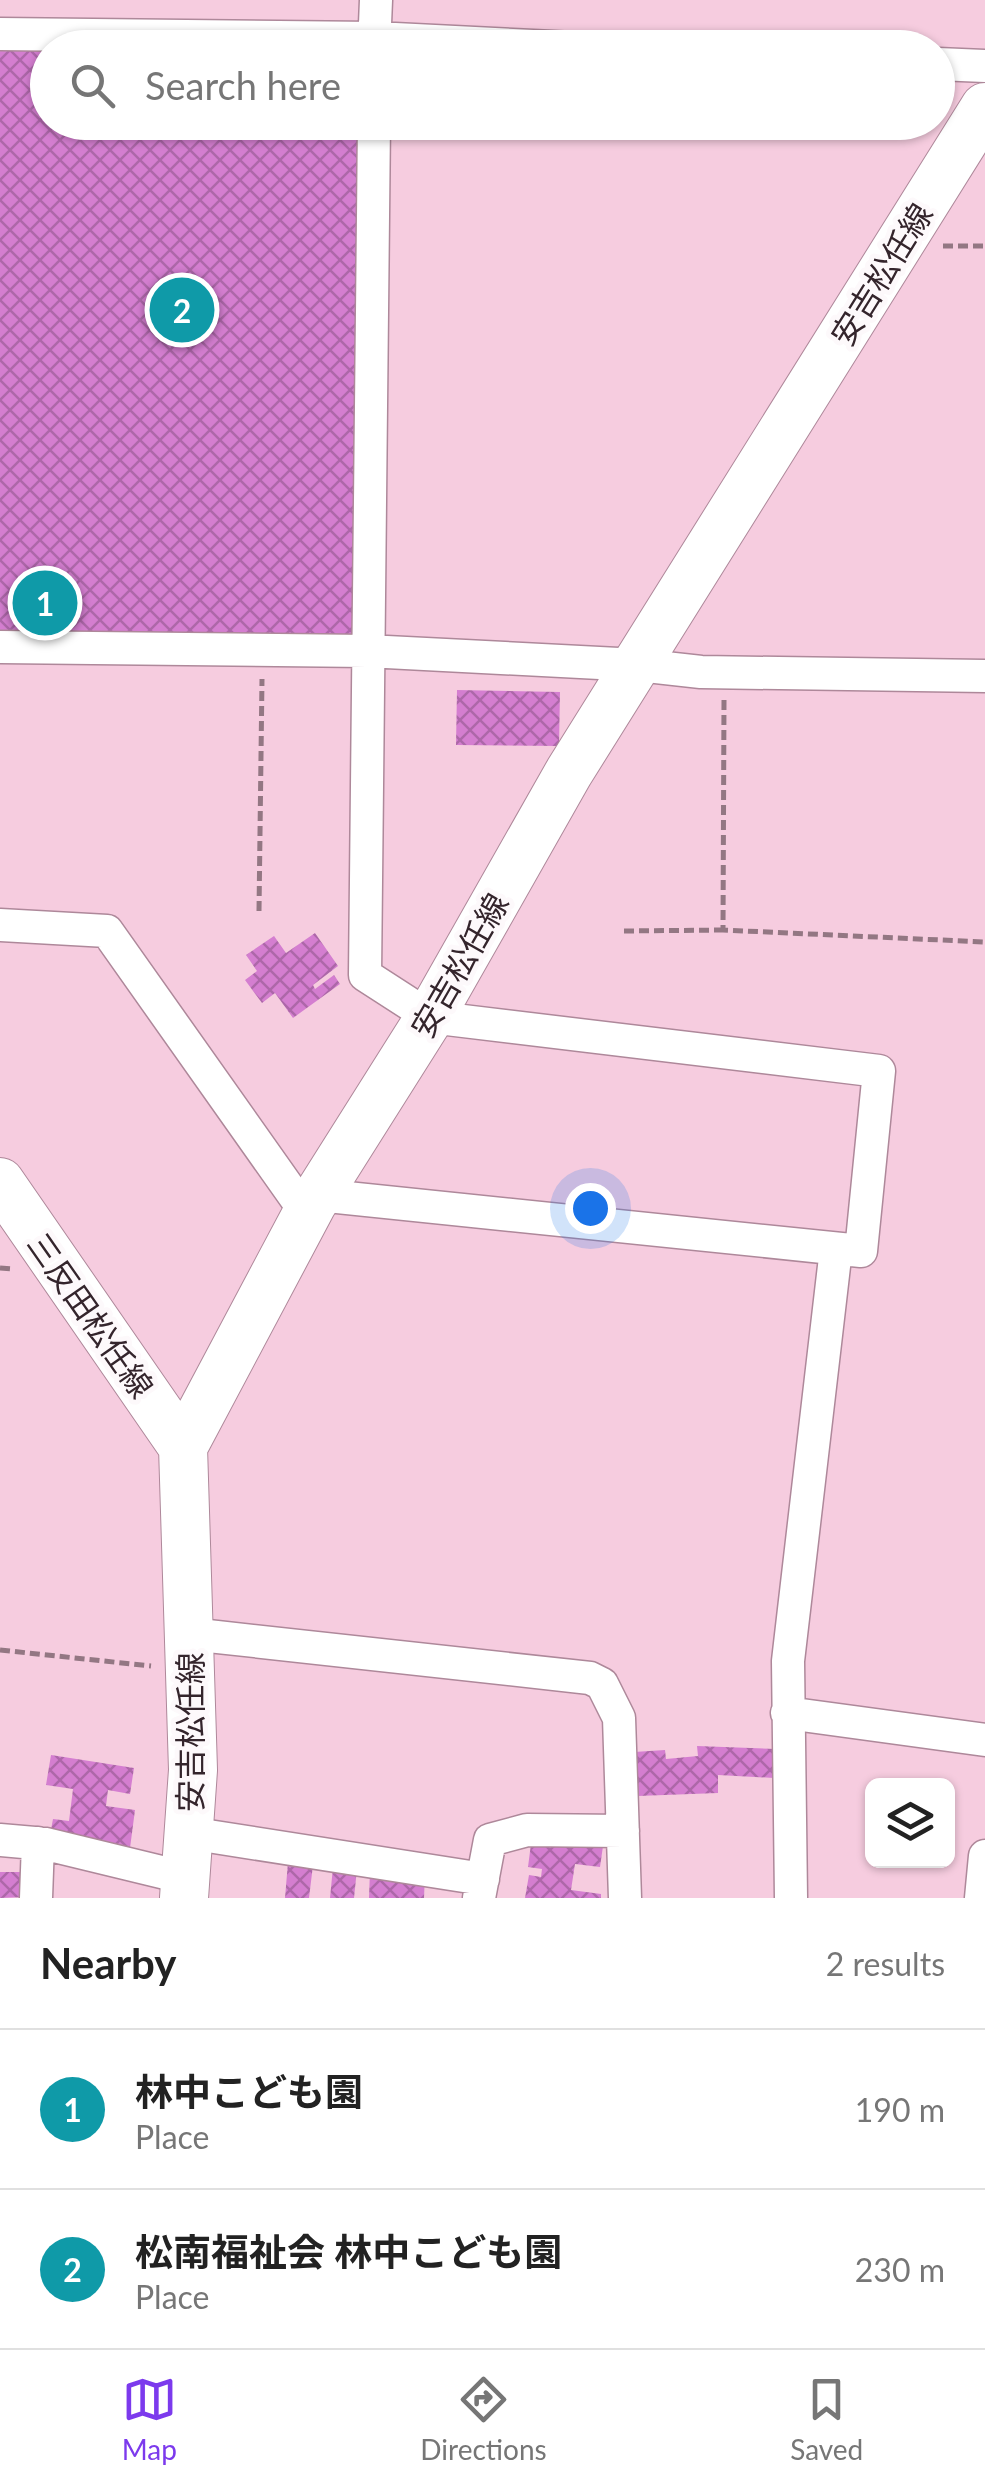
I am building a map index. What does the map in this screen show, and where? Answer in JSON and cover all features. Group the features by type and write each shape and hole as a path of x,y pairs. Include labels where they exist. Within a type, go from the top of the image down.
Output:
{"main road":[{"name":"安吉松任線","path":"186,1870 194,1770 183,1448 313,1204 430,1017 570,772 985,108"},
{"name":"三反田松任線","path":"0,1182 183,1448"}],"street":[{"path":"375,30 376,0"},
{"path":"0,34 30,35"},
{"path":"955,65 985,66"},
{"path":"0,924 107,931 313,1204 860,1251 879,1071 430,1017 365,975 374,140"},
{"path":"0,647 367,651 724,672 985,676"},
{"path":"791,1898 788,1661 836,1249"},
{"path":"190,1652 590,1678 602,1684 618,1718 625,1898"},
{"path":"787,1713 985,1740"},
{"path":"0,1840 186,1870 481,1889 490,1840 527,1830 622,1832"},
{"path":"36,1898 38,1844"},
{"path":"981,1898 985,1856"}],"path":[{"path":"259,911 262,650"},
{"path":"723,930 724,672"},
{"path":"624,930 723,930 985,942"},
{"path":"0,1650 190,1652"}],"building":[{"path":"0,45 30,46 30,140 366,140 362,631 352,639 0,637"},
{"path":"457,690 560,692 559,746 456,745"},
{"path":"315,933 338,966 313,985 315,989 334,975 340,984 293,1018 275,993 262,1003 245,980 257,971 246,955 274,936 286,953"},
{"path":"697,1746 775,1749 774,1778 718,1775 718,1793 638,1796 634,1752 665,1750 666,1759 698,1756"},
{"path":"51,1755 134,1768 130,1794 108,1790 106,1806 135,1810 130,1848 50,1835 53,1819 69,1821 73,1789 46,1785"},
{"path":"532,1836 603,1846 600,1867 575,1864 571,1890 601,1894 601,1898 525,1898 529,1875 541,1877 542,1869 528,1867"},
{"path":"288,1862 313,1865 309,1898 285,1898"},
{"path":"333,1867 357,1869 354,1898 330,1898"},
{"path":"370,1870 425,1873 424,1898 369,1898"},
{"path":"0,1872 25,1872 25,1897 0,1898"}],"place":[{"name":"松南福祉会 林中こども園","path":"182,310"},
{"name":"林中こども園","path":"45,603"}]}
